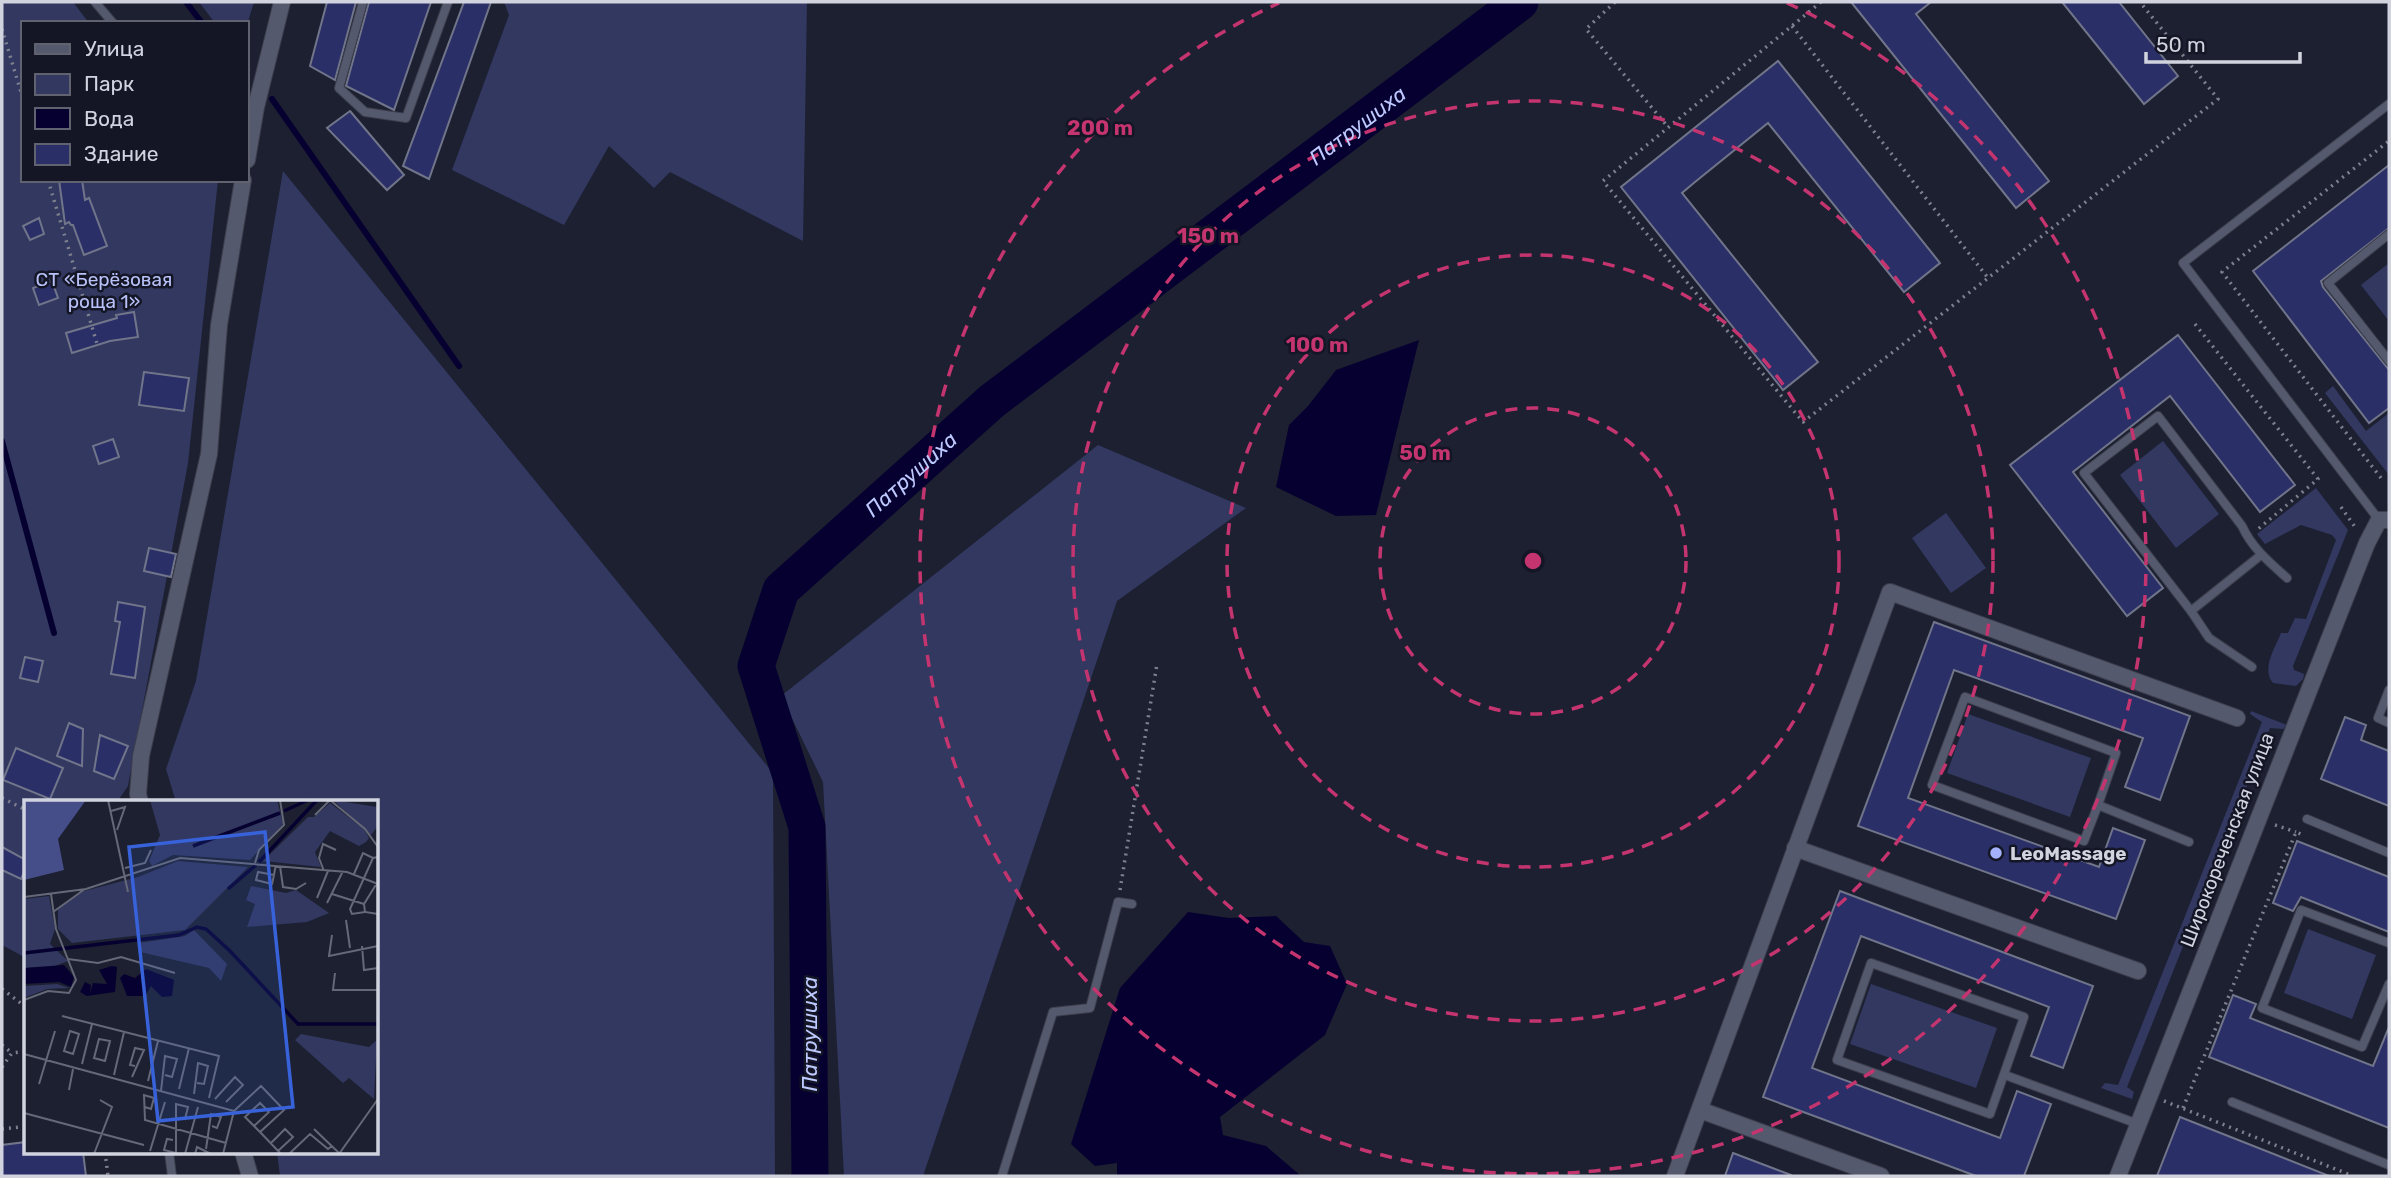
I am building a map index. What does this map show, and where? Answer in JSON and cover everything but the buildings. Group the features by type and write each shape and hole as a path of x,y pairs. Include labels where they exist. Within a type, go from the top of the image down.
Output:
{"street":[{"path":"248,146 251,106 282,2"},
{"path":"140,800 141,756 209,454 219,325 243,182"},
{"name":"Широкореченская улица","path":"2118,1176 2367,543 2384,520"},
{"path":"1675,1176 1890,592 2237,718"},
{"path":"1795,848 2138,971"},
{"path":"1700,1110 1881,1176"},
{"path":"244,1154 250,1176"}],"lane":[{"path":"95,2 111,21"},
{"path":"363,2 339,88 365,113 406,118 448,2"},
{"path":"2384,520 2183,263 2389,104"},
{"path":"2389,234 2328,283 2389,361"},
{"path":"2252,667 2209,638 2192,611 2084,473 2158,416 2261,555 2287,578"},
{"path":"2192,611 2261,555"},
{"path":"2389,690 2378,718 2389,723"},
{"path":"1965,697 2116,753 2098,805 2084,841 1932,785 1965,697"},
{"path":"2098,805 2189,842"},
{"path":"2307,819 2389,853"},
{"path":"1002,1176 1052,1013 1090,1008 1118,902 1132,904"},
{"path":"2389,943 2301,910 2262,1008 2362,1047 2387,998 2389,984"},
{"path":"1871,963 2024,1017 2005,1074 1990,1114 1837,1060 1871,963"},
{"path":"2005,1074 2138,1124"},
{"path":"2231,1102 2389,1165"},
{"path":"169,1154 172,1176"}],"path":[{"path":"1615,2 1586,29 1668,127"},
{"path":"1821,2 1604,181 1803,422 2218,99 2140,2"},
{"path":"1792,26 1988,278"},
{"path":"2,29 21,92"},
{"path":"2381,478 2222,272 2389,141"},
{"path":"48,182 98,347"},
{"path":"2194,324 2318,479 2248,538"},
{"path":"1118,902 1157,664"},
{"path":"2,798 24,809"},
{"path":"2308,837 2296,832 2183,1108 2353,1176"},
{"path":"2,989 24,1006"},
{"path":"2,1045 12,1053"},
{"path":"2,1067 12,1053 24,1051"},
{"path":"2,1129 21,1127"},
{"path":"105,1154 108,1176"}],"green space":[{"name":"СТ «Берёзовая роща 1»","path":"2,2 73,2 87,21 21,21 21,182 218,182 188,463 128,786 118,800 24,800 24,957 2,945"},
{"path":"199,2 254,2 248,22 213,21"},
{"path":"504,2 807,2 803,241 670,172 654,188 609,146 564,225 452,170 509,15"},
{"path":"283,171 773,773 775,1176 280,1176 277,1154 378,1154 378,800 175,800 166,769 196,681"},
{"path":"2389,263 2389,321 2361,285"},
{"path":"2333,386 2366,431 2389,413 2389,475 2325,393"},
{"path":"2163,441 2219,514 2176,548 2120,475"},
{"path":"1098,445 1246,508 1117,601 923,1176 844,1176 823,782 781,696"},
{"path":"2316,488 2348,530 2293,666 2294,670 2304,674 2303,679 2296,686 2273,683 2268,671 2270,658 2281,633 2288,633 2295,618 2306,619 2336,540 2332,535 2301,525 2265,544 2257,534"},
{"path":"1946,513 1986,568 1951,593 1912,538"},
{"path":"2251,711 2287,725 2283,729 2270,728 2127,1087 2134,1092 2132,1099 2101,1088 2105,1083 2118,1085 2262,722 2250,714"},
{"path":"1968,714 2091,758 2070,817 1947,773"},
{"path":"2308,929 2376,955 2352,1019 2284,993"},
{"path":"1871,984 1997,1028 1976,1088 1850,1044"}],"water":[{"path":"1419,340 1376,515 1336,516 1276,487 1289,425 1308,406 1336,370"},
{"path":"1188,912 1229,918 1276,916 1304,942 1330,946 1347,984 1325,1035 1220,1117 1223,1135 1266,1146 1301,1176 1117,1176 1117,1163 1095,1166 1071,1144 1120,988"}],"waterway":[{"path":"186,2 200,21"},
{"name":"Патрушиха","path":"810,1176 807,827 756,666 781,590 992,401 1520,2"},
{"path":"272,99 459,366"},
{"path":"2,441 54,633"}],"place":[{"name":"LeoMassage","path":"1996,853"}]}
